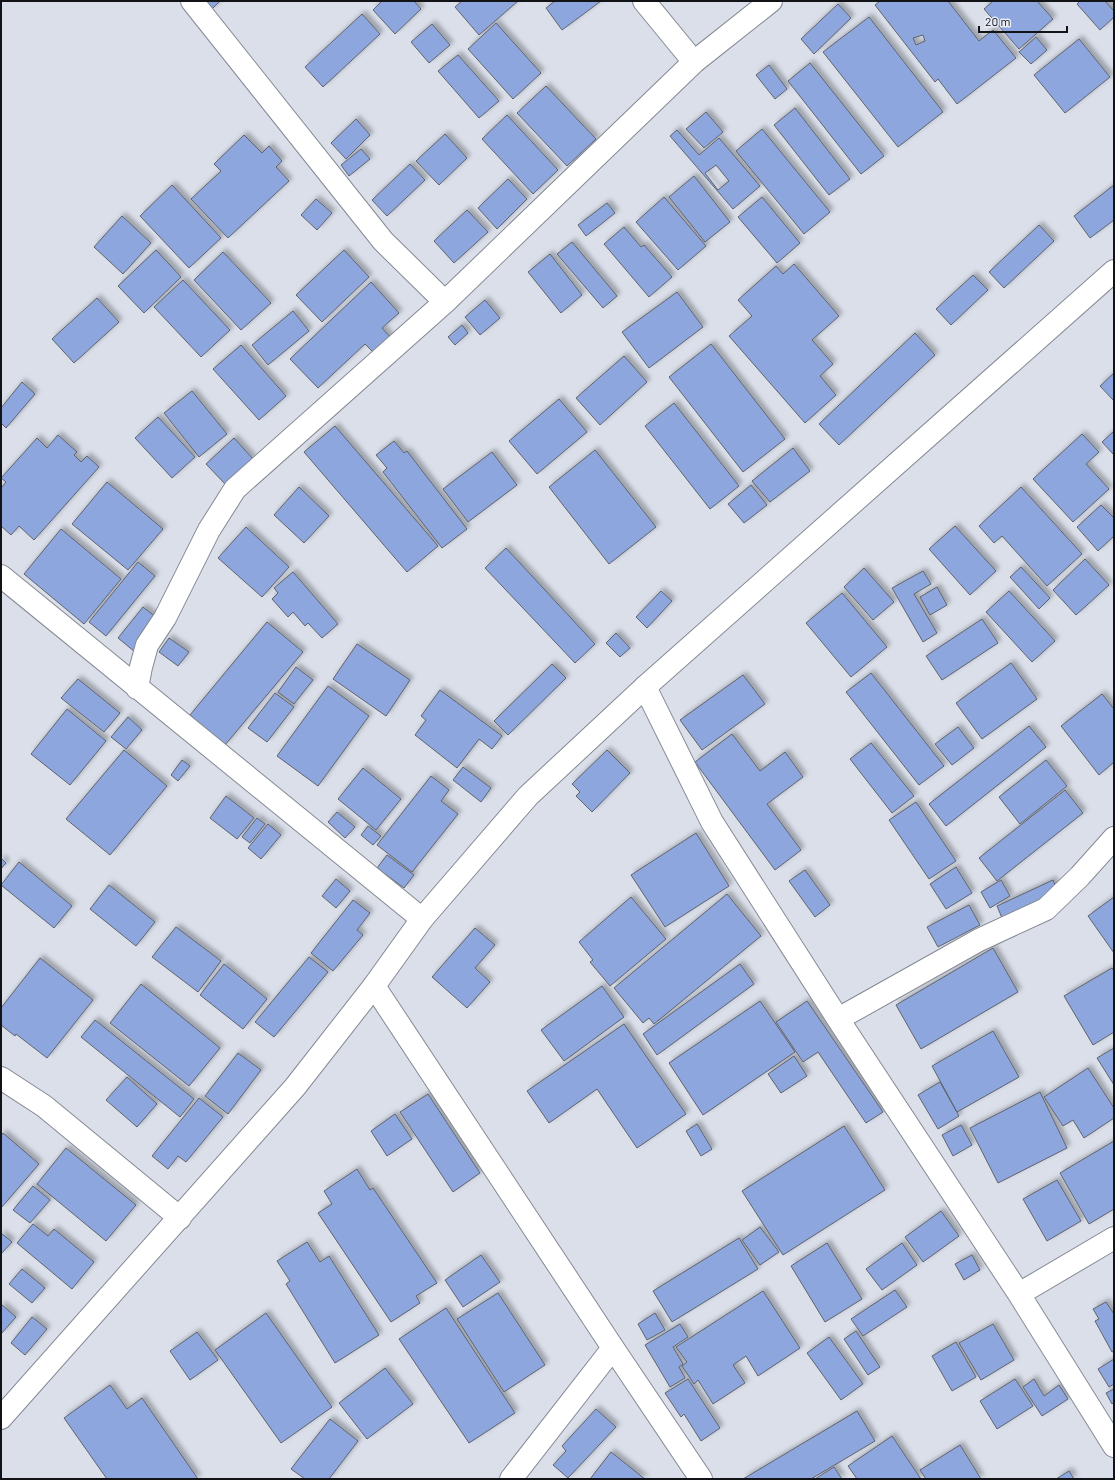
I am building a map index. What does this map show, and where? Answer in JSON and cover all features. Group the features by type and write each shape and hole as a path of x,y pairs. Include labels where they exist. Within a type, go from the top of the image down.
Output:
{"street":[{"path":"192,1 383,241 445,302"},
{"path":"644,1 694,62"},
{"path":"137,688 140,667 147,645 165,618 208,530 235,489 445,302 694,62 771,1"},
{"path":"1,1418 295,1087 374,986 422,919 528,796 645,687 1114,271"},
{"path":"1,576 422,919"},
{"path":"645,687 712,822 838,1019 1019,1294 1114,1446"},
{"path":"838,1019 979,940 1046,909 1080,876 1114,838"},
{"path":"374,986 701,1479"},
{"path":"1,1078 44,1106 180,1218"},
{"path":"1019,1294 1114,1238"},
{"path":"511,1479 613,1348"}],"building":[{"path":"203,1 220,1 211,10"},
{"path":"382,1 414,1 421,9 395,34 373,10"},
{"path":"462,1 518,1 479,35 455,7"},
{"path":"555,1 601,1 562,30 546,8"},
{"path":"880,1 948,1 979,41 993,30 1016,58 957,104 938,79 935,82 875,5","holes":["923,35 925,41 916,45 913,38"]},
{"path":"993,1 1037,1 1053,19 1019,49 984,9"},
{"path":"1080,1 1105,1 1114,11 1114,17 1100,30 1077,4"},
{"path":"838,4 851,18 814,54 801,39"},
{"path":"362,14 380,34 323,87 305,67"},
{"path":"869,17 943,112 898,147 823,52"},
{"path":"496,23 541,73 513,99 468,49"},
{"path":"432,24 450,45 429,63 411,42"},
{"path":"1036,37 1047,50 1031,64 1019,52"},
{"path":"1079,39 1110,77 1065,113 1034,75"},
{"path":"458,55 499,101 479,118 438,71"},
{"path":"810,63 884,156 861,174 788,81"},
{"path":"769,65 787,89 775,99 756,75"},
{"path":"546,86 596,139 567,166 517,113"},
{"path":"795,108 850,179 829,195 774,125"},
{"path":"706,112 723,132 704,148 686,129"},
{"path":"507,115 558,170 533,194 482,139"},
{"path":"356,119 370,135 346,159 331,143"},
{"path":"762,129 830,212 804,234 736,151"},
{"path":"677,130 699,155 719,138 760,186 733,209 670,136","holes":["716,165 729,181 718,190 705,173"]},
{"path":"445,134 467,158 439,185 416,161"},
{"path":"244,135 262,153 269,146 282,161 276,167 289,181 228,238 191,199 221,171 214,164"},
{"path":"361,149 370,159 349,176 341,165"},
{"path":"410,164 425,180 387,216 372,200"},
{"path":"694,176 730,222 705,242 669,197"},
{"path":"508,179 527,199 497,229 478,208"},
{"path":"172,185 221,238 189,268 140,216"},
{"path":"1114,185 1114,220 1090,238 1074,216"},
{"path":"664,197 706,246 678,270 636,222"},
{"path":"762,197 800,243 777,263 738,217"},
{"path":"316,199 332,213 317,230 301,215"},
{"path":"607,203 615,213 586,236 578,225"},
{"path":"467,210 488,232 454,263 434,241"},
{"path":"122,216 151,243 123,274 94,247"},
{"path":"1039,225 1054,241 1004,288 989,272"},
{"path":"624,227 641,247 644,245 672,277 649,297 604,244"},
{"path":"572,242 617,296 603,308 557,254"},
{"path":"156,250 181,277 144,313 118,286"},
{"path":"344,250 369,277 322,322 296,295"},
{"path":"223,252 271,303 241,330 194,280"},
{"path":"550,254 582,295 561,313 528,272"},
{"path":"794,264 839,316 812,340 833,364 820,376 836,395 805,423 729,336 752,316 738,300 776,266 783,274"},
{"path":"973,275 988,290 951,325 936,309"},
{"path":"183,280 230,330 201,357 154,307"},
{"path":"371,282 399,313 382,328 391,338 375,354 365,344 318,388 290,359"},
{"path":"677,292 703,327 649,368 622,332"},
{"path":"97,298 119,322 74,363 52,339"},
{"path":"485,300 500,318 480,335 465,317"},
{"path":"293,311 309,331 268,365 252,345"},
{"path":"462,325 468,333 455,345 448,337"},
{"path":"915,333 935,355 839,445 819,424"},
{"path":"711,344 785,439 743,472 669,377"},
{"path":"241,345 286,396 259,420 213,369"},
{"path":"624,356 647,382 600,425 576,398"},
{"path":"1114,373 1114,401 1100,386"},
{"path":"22,382 35,394 6,428 1,423 1,408"},
{"path":"192,391 227,434 199,457 164,413"},
{"path":"559,399 587,432 537,474 509,441"},
{"path":"674,403 739,486 710,509 645,426"},
{"path":"158,417 195,457 172,478 135,438"},
{"path":"335,426 438,546 407,572 304,452"},
{"path":"1114,431 1114,455 1102,442"},
{"path":"1082,434 1099,452 1086,464 1109,489 1073,522 1033,479"},
{"path":"58,435 77,452 74,455 81,462 87,456 99,467 34,540 19,526 11,535 1,526 1,488 6,482 1,478 37,438 47,448"},
{"path":"234,438 253,459 226,485 206,464"},
{"path":"394,441 404,453 407,451 467,529 442,548 383,472 387,468 376,455"},
{"path":"793,448 810,471 770,502 752,481"},
{"path":"595,450 656,527 609,564 549,487"},
{"path":"492,452 517,485 468,522 443,489"},
{"path":"107,482 163,529 128,570 72,524"},
{"path":"751,485 767,505 744,523 728,504"},
{"path":"299,487 329,516 304,543 274,515"},
{"path":"1021,487 1082,554 1047,586 1002,536 994,543 979,526"},
{"path":"1101,505 1114,518 1114,536 1098,551 1077,527"},
{"path":"955,526 996,571 970,595 929,549"},
{"path":"246,527 289,567 262,597 218,558"},
{"path":"61,529 121,579 84,624 24,574"},
{"path":"506,548 595,644 575,663 485,568"},
{"path":"1085,559 1109,585 1076,615 1053,590"},
{"path":"138,562 155,576 106,636 89,622"},
{"path":"1021,567 1050,598 1039,609 1010,577"},
{"path":"864,568 894,602 873,620 844,587"},
{"path":"923,571 931,584 914,594 937,633 923,642 892,588"},
{"path":"293,572 338,624 322,638 308,623 305,626 293,612 288,617 272,599 278,593 274,588"},
{"path":"937,587 947,605 930,615 920,597"},
{"path":"661,591 672,601 647,628 636,617"},
{"path":"1009,591 1055,641 1032,662 986,612"},
{"path":"842,593 887,647 851,677 806,623"},
{"path":"143,607 161,621 135,652 118,638"},
{"path":"982,619 998,643 942,680 926,656"},
{"path":"267,622 303,652 225,745 190,715"},
{"path":"616,633 630,648 620,657 606,643"},
{"path":"169,638 189,652 178,666 159,652"},
{"path":"357,644 410,680 386,716 333,679"},
{"path":"1011,663 1037,699 982,739 956,703"},
{"path":"552,664 566,678 508,735 494,721"},
{"path":"296,667 313,680 294,704 278,692"},
{"path":"871,673 944,766 919,785 846,692"},
{"path":"743,675 765,704 702,750 680,720"},
{"path":"78,679 120,713 104,732 61,698"},
{"path":"328,686 369,716 318,786 277,756"},
{"path":"440,690 502,736 492,749 479,739 457,768 415,735 426,720 421,716"},
{"path":"275,693 294,707 267,742 248,728"},
{"path":"1102,694 1114,709 1114,762 1099,775 1061,726"},
{"path":"67,709 106,741 70,785 31,754"},
{"path":"128,717 142,730 126,749 111,737"},
{"path":"1029,726 1046,747 946,826 929,804"},
{"path":"958,727 974,748 952,765 935,744"},
{"path":"732,734 760,771 785,752 803,777 767,804 801,850 775,870 695,762"},
{"path":"871,743 914,796 892,813 850,759"},
{"path":"124,750 167,786 110,855 66,819"},
{"path":"607,750 630,773 592,812 576,796 580,792 572,784"},
{"path":"182,760 190,766 178,781 171,775"},
{"path":"1046,760 1067,786 1020,824 999,797"},
{"path":"463,767 491,788 481,802 453,780"},
{"path":"363,768 401,799 376,830 338,799"},
{"path":"431,776 449,790 441,801 458,814 412,872 377,845"},
{"path":"1065,790 1083,813 997,881 979,858"},
{"path":"226,796 254,818 237,839 210,818"},
{"path":"916,802 956,861 929,879 889,820"},
{"path":"337,812 355,827 345,838 328,822"},
{"path":"257,818 265,824 250,843 242,837"},
{"path":"268,824 281,835 261,859 248,848"},
{"path":"368,826 381,836 373,845 361,835"},
{"path":"696,833 729,886 665,927 631,875"},
{"path":"387,855 414,875 404,888 377,868"},
{"path":"1,858 6,863 1,869"},
{"path":"19,862 72,906 54,928 1,885"},
{"path":"956,867 972,893 946,909 930,884"},
{"path":"805,870 830,905 815,917 789,881"},
{"path":"336,879 350,891 336,908 322,896"},
{"path":"1001,880 1010,896 990,908 981,892"},
{"path":"1053,880 1058,892 1002,918 997,906"},
{"path":"109,885 155,922 136,946 90,909"},
{"path":"727,894 761,936 654,1024 649,1018 643,1023 614,988"},
{"path":"631,897 666,939 610,986 590,962 593,960 579,942"},
{"path":"1114,897 1114,953 1088,916"},
{"path":"353,900 370,913 357,930 363,935 333,971 311,953"},
{"path":"969,905 980,925 938,947 927,927"},
{"path":"176,927 221,961 198,992 152,957"},
{"path":"475,928 495,945 475,968 490,982 467,1008 432,977"},
{"path":"993,948 1018,992 921,1049 896,1005"},
{"path":"309,957 328,972 274,1037 255,1022"},
{"path":"40,958 93,1000 47,1058 16,1034 15,1036 1,1025 1,1008"},
{"path":"224,964 267,999 243,1029 200,995"},
{"path":"740,964 754,984 657,1055 643,1034"},
{"path":"1112,968 1114,971 1114,1032 1093,1045 1064,996"},
{"path":"141,984 220,1048 189,1086 110,1023"},
{"path":"602,986 624,1017 564,1061 541,1030"},
{"path":"760,1001 795,1052 703,1115 669,1063"},
{"path":"807,1001 883,1112 866,1123 818,1052 803,1062 776,1022"},
{"path":"95,1020 194,1099 180,1117 81,1037"},
{"path":"624,1024 686,1114 637,1148 597,1089 549,1123 527,1091"},
{"path":"993,1031 1019,1077 957,1112 932,1066"},
{"path":"1114,1048 1114,1085 1097,1058"},
{"path":"238,1053 261,1070 228,1114 205,1096"},
{"path":"794,1056 807,1076 781,1093 768,1074"},
{"path":"1088,1068 1114,1108 1114,1118 1084,1138 1073,1120 1063,1126 1044,1097"},
{"path":"127,1077 157,1104 137,1127 106,1100"},
{"path":"940,1082 959,1116 938,1129 918,1095"},
{"path":"1040,1092 1067,1148 998,1183 970,1128"},
{"path":"428,1094 480,1173 453,1192 400,1112"},
{"path":"199,1098 223,1117 186,1162 178,1156 168,1169 152,1156"},
{"path":"395,1114 412,1139 387,1156 371,1131"},
{"path":"697,1124 712,1149 701,1156 686,1131"},
{"path":"961,1125 972,1145 953,1156 942,1135"},
{"path":"844,1126 885,1190 783,1255 742,1191"},
{"path":"3,1133 39,1164 1,1208 1,1136"},
{"path":"1114,1141 1114,1209 1089,1224 1060,1173"},
{"path":"66,1148 136,1205 106,1241 37,1184"},
{"path":"357,1169 370,1190 373,1188 437,1283 416,1296 420,1303 391,1322 318,1213 332,1204 324,1191"},
{"path":"1057,1180 1081,1221 1047,1241 1023,1199"},
{"path":"33,1186 50,1200 30,1223 13,1210"},
{"path":"941,1211 959,1236 923,1262 905,1237"},
{"path":"33,1224 48,1236 54,1229 94,1262 72,1289 17,1243"},
{"path":"760,1227 779,1252 760,1265 742,1240"},
{"path":"1,1233 12,1242 1,1254"},
{"path":"739,1238 758,1269 672,1322 653,1291"},
{"path":"307,1242 320,1262 329,1256 379,1335 335,1363 286,1284 290,1281 277,1261"},
{"path":"827,1243 862,1299 825,1322 791,1266"},
{"path":"902,1243 917,1265 882,1290 866,1269"},
{"path":"481,1255 500,1282 463,1307 445,1280"},
{"path":"972,1255 980,1270 964,1280 955,1264"},
{"path":"22,1269 45,1288 32,1303 9,1284"},
{"path":"895,1290 907,1307 863,1336 851,1319"},
{"path":"763,1291 800,1348 758,1376 746,1356 733,1365 745,1383 713,1404 698,1380 694,1384 682,1366 687,1362 676,1347"},
{"path":"498,1293 545,1365 504,1392 457,1319"},
{"path":"1106,1302 1114,1314 1114,1351 1112,1352 1095,1321 1099,1319 1093,1309"},
{"path":"1,1304 16,1317 1,1334"},
{"path":"446,1308 515,1413 469,1443 399,1339"},
{"path":"266,1313 332,1407 281,1443 215,1350"},
{"path":"655,1313 665,1330 647,1340 638,1324"},
{"path":"32,1317 47,1329 25,1355 11,1343"},
{"path":"680,1324 688,1337 673,1347 683,1364 679,1367 685,1378 670,1387 645,1345"},
{"path":"993,1324 1014,1360 981,1380 959,1343"},
{"path":"856,1331 880,1367 868,1375 844,1339"},
{"path":"197,1332 218,1360 190,1380 170,1351"},
{"path":"829,1337 863,1384 841,1400 807,1353"},
{"path":"956,1342 976,1377 952,1391 932,1356"},
{"path":"1114,1359 1114,1384 1109,1387 1098,1369"},
{"path":"385,1368 413,1404 367,1439 339,1403"},
{"path":"688,1379 720,1428 701,1441 684,1414 681,1417 665,1393"},
{"path":"1015,1379 1033,1406 997,1429 980,1401"},
{"path":"1034,1379 1044,1396 1059,1385 1068,1399 1042,1416 1023,1387"},
{"path":"110,1385 127,1409 142,1398 198,1479 107,1479 64,1418"},
{"path":"1114,1389 1114,1402 1112,1404 1106,1393"},
{"path":"596,1409 616,1427 568,1478 553,1465 566,1451 562,1446"},
{"path":"857,1411 875,1441 811,1479 743,1479"},
{"path":"330,1419 358,1441 329,1479 305,1479 291,1469"},
{"path":"892,1436 921,1479 857,1479 848,1466"},
{"path":"960,1445 981,1479 926,1479 920,1470"},
{"path":"611,1452 645,1479 590,1479"},
{"path":"834,1467 842,1479 815,1479"},
{"path":"1069,1471 1074,1479 1056,1479"}]}
